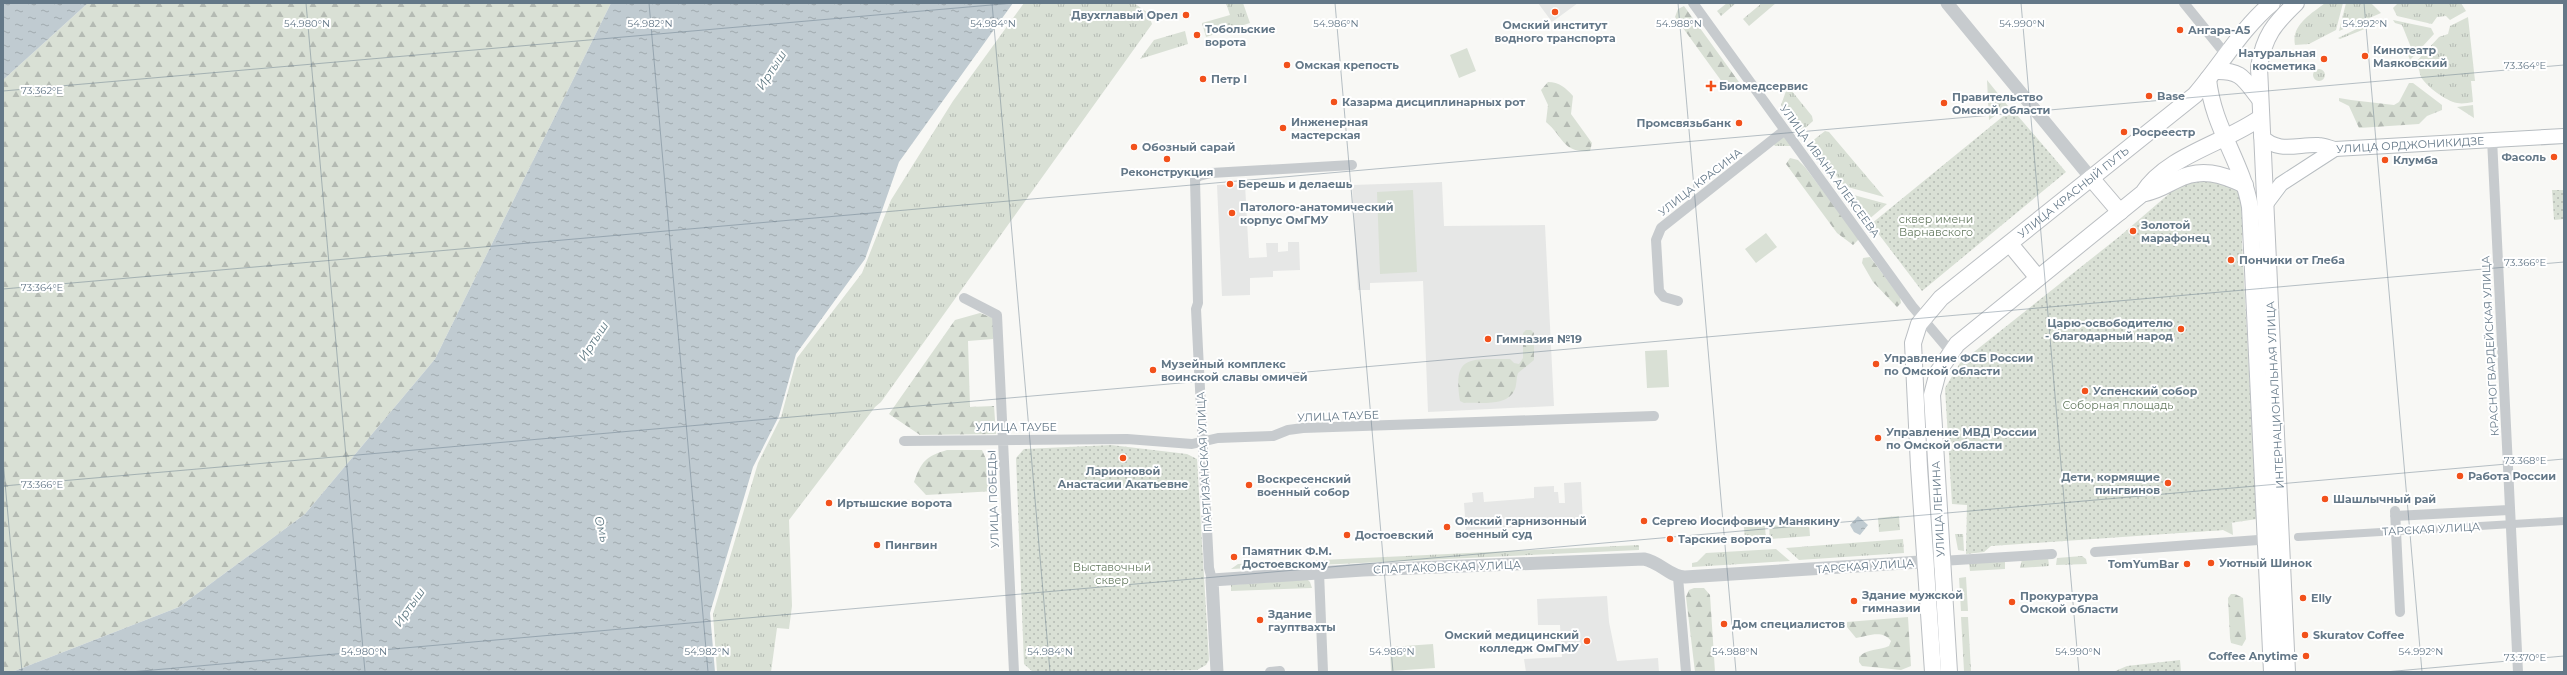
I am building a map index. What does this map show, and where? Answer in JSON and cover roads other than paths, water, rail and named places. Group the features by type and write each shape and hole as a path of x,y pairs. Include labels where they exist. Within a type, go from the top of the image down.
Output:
{"main road":[{"name":"УЛИЦА КРАСНЫЙ ПУТЬ","path":"1914,394 1913,342 1915,333 1923,318 1941,298 2195,95 2227,56 2244,30 2272,3"},
{"path":"1950,351 2144,193 2149,183 2177,163 2260,118 2258,67 2265,39 2281,17 2296,3"},
{"path":"2212,75 2229,71 2237,74 2259,98"},
{"name":"ИНТЕРНАЦИОНАЛЬНАЯ УЛИЦА","path":"2212,75 2210,101 2224,138 2245,185 2250,207 2274,539 2287,672"},
{"name":"ИНТЕРНАЦИОНАЛЬНАЯ УЛИЦА","path":"2260,118 2266,204 2274,539 2272,672"},
{"name":"УЛИЦА ОРДЖОНИКИДЗЕ","path":"2261,136 2269,144 2279,147 2320,145 2335,149 2564,136"},
{"path":"2266,204 2281,184 2335,149"},
{"path":"2144,193 2153,192 2180,178 2200,172 2215,173 2245,185"},
{"path":"2091,178 2120,212"},
{"path":"2010,244 2038,278"},
{"name":"УЛИЦА ЛЕНИНА","path":"1949,672 1932,395 1938,372 1950,351"},
{"name":"УЛИЦА ЛЕНИНА","path":"1914,394 1933,672"}],"street":[{"name":"УЛИЦА ИВАНА АЛЕКСЕЕВА","path":"1693,3 1912,306 1950,351"},
{"path":"1947,3 2091,178"},
{"path":"2184,3 2227,56"},
{"name":"УЛИЦА КРАСИНА","path":"1678,301 1664,297 1659,291 1656,240 1661,228 1785,130"},
{"name":"КРАСНОГВАРДЕЙСКАЯ УЛИЦА","path":"2492,139 2518,672"},
{"name":"ПАРТИЗАНСКАЯ УЛИЦА","path":"1217,672 1196,309 1198,303 1195,179 1199,176 1211,173 1352,165"},
{"name":"УЛИЦА ПОБЕДЫ","path":"964,298 997,315 1014,672"},
{"name":"УЛИЦА ТАУБЕ","path":"904,441 1002,438 1128,438 1192,444 1218,438 1273,436 1303,428 1654,416"},
{"name":"ТАРСКАЯ УЛИЦА","path":"2396,531 2395,514 2509,510"},
{"name":"ТАРСКАЯ УЛИЦА","path":"2298,537 2564,521"},
{"path":"2396,531 2400,612"},
{"path":"2095,552 2274,539"},
{"name":"ТАРСКАЯ УЛИЦА","path":"1678,577 2052,554"},
{"name":"СПАРТАКОВСКАЯ УЛИЦА","path":"1212,580 1319,572 1644,559 1660,564 1678,577"},
{"path":"1319,572 1323,672"},
{"path":"1678,577 1686,672"},
{"path":"1270,672 1280,671"}],"water":[{"path":"3,3 88,3 3,80"},
{"path":"611,3 1013,3 899,162 865,259 796,354 779,416 753,467 710,613 715,672 12,672 179,607 305,514 435,359"},
{"path":"1858,516 1868,525 1860,535 1854,532 1850,525"}],"place":[{"name":"Омский институт водного транспорта","path":"1555,12"},
{"name":"Двухглавый Орел","path":"1186,15"},
{"name":"Ангара-А5","path":"2180,30"},
{"name":"Тобольские ворота","path":"1197,35"},
{"name":"Кинотеатр Маяковский","path":"2365,56"},
{"name":"Натуральная косметика","path":"2324,59"},
{"name":"Омская крепость","path":"1287,65"},
{"name":"Петр I","path":"1203,79"},
{"name":"Биомедсервис","path":"1711,86"},
{"name":"Base","path":"2149,96"},
{"name":"Казарма дисциплинарных рот","path":"1334,102"},
{"name":"Правительство Омской области","path":"1944,103"},
{"name":"Промсвязьбанк","path":"1739,123"},
{"name":"Инженерная мастерская","path":"1283,128"},
{"name":"Росреестр","path":"2124,132"},
{"name":"Обозный сарай","path":"1134,147"},
{"name":"Фасоль","path":"2554,157"},
{"name":"Реконструкция","path":"1167,159"},
{"name":"Клумба","path":"2385,160"},
{"name":"Берешь и делаешь","path":"1230,184"},
{"name":"Патолого-анатомический корпус ОмГМУ","path":"1232,213"},
{"name":"Золотой марафонец","path":"2133,231"},
{"name":"Пончики от Глеба","path":"2231,260"},
{"name":"Царю-освободителю - благодарный народ","path":"2181,329"},
{"name":"Гимназия №19","path":"1488,339"},
{"name":"Управление ФСБ России по Омской области","path":"1876,364"},
{"name":"Музейный комплекс воинской славы омичей","path":"1153,370"},
{"name":"Успенский собор","path":"2085,391"},
{"name":"Управление МВД России по Омской области","path":"1878,438"},
{"name":"Ларионовой Анастасии Акатьевне","path":"1123,458"},
{"name":"Работа России","path":"2460,476"},
{"name":"Дети, кормящие пингвинов","path":"2168,483"},
{"name":"Воскресенский военный собор","path":"1249,485"},
{"name":"Шашлычный рай","path":"2325,499"},
{"name":"Иртышские ворота","path":"829,503"},
{"name":"Сергею Иосифовичу Манякину","path":"1644,521"},
{"name":"Омский гарнизонный военный суд","path":"1447,527"},
{"name":"Достоевский","path":"1347,535"},
{"name":"Тарские ворота","path":"1670,539"},
{"name":"Пингвин","path":"877,545"},
{"name":"Памятник Ф.М. Достоевскому","path":"1234,557"},
{"name":"Уютный Шинок","path":"2211,563"},
{"name":"TomYumBar","path":"2187,564"},
{"name":"Elly","path":"2303,598"},
{"name":"Здание мужской гимназии","path":"1854,601"},
{"name":"Прокуратура Омской области","path":"2012,602"},
{"name":"Здание гауптвахты","path":"1260,620"},
{"name":"Дом специалистов","path":"1724,624"},
{"name":"Skuratov Coffee","path":"2305,635"},
{"name":"Омский медицинский колледж ОмГМУ","path":"1587,641"},
{"name":"Coffee Anytime","path":"2306,656"}],"water label":[{"name":"Иртыш","path":"771,70"},
{"name":"Иртыш","path":"593,341"},
{"name":"Омь","path":"602,529"},
{"name":"Иртыш","path":"409,607"}],"park label":[{"name":"сквер имени Варнавского","path":"1936,225"},
{"name":"Соборная площадь","path":"2118,405"},
{"name":"Выставочный сквер","path":"1112,573"}]}
